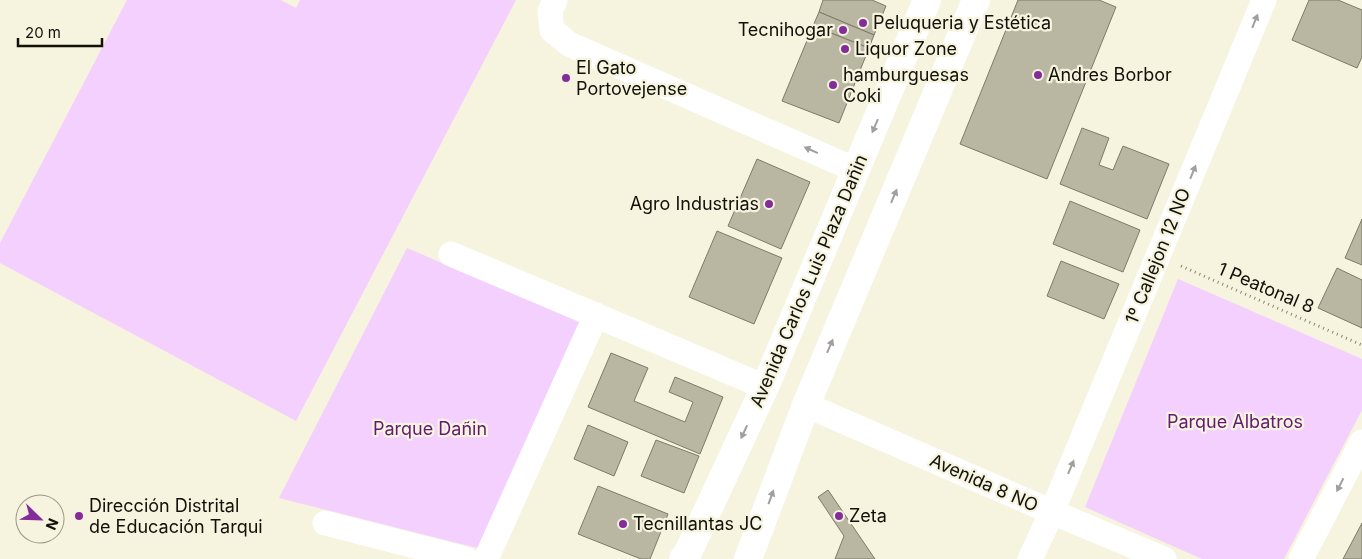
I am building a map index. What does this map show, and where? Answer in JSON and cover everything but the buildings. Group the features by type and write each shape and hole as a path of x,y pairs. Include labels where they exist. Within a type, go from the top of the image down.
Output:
{"main road":[{"name":"Avenida Carlos Luis Plaza Dañin","path":"688,557 765,387 927,0"},
{"path":"748,559 806,405 976,0"}],"street":[{"path":"555,0 550,11 552,30 570,44 856,170"},
{"name":"1º Callejon 12 NO","path":"1030,559 1052,512 1264,0"},
{"path":"451,254 765,387"},
{"path":"486,559 596,315"},
{"name":"Avenida 8 NO","path":"806,405 1164,559"},
{"path":"1301,559 1362,442"},
{"path":"325,523 466,559"}],"path":[{"name":"1 Peatonal 8","path":"1158,256 1362,345"}],"green space":[{"path":"127,0 281,0 296,8 300,0 516,0 296,421 0,263 0,243"},
{"name":"Parque Dañin","path":"407,248 591,327 489,551 279,498"},
{"name":"Parque Albatros","path":"1178,279 1362,359 1362,410 1284,559 1202,559 1085,507"}],"place":[{"name":"Peluqueria y Estética","path":"863,23"},
{"name":"Tecnihogar","path":"843,30"},
{"name":"Liquor Zone","path":"845,49"},
{"name":"Andres Borbor","path":"1038,75"},
{"name":"El Gato Portovejense","path":"566,78"},
{"name":"hamburguesas Coki","path":"833,85"},
{"name":"Agro Industrias","path":"769,204"},
{"name":"Dirección Distrital de Educación Tarqui","path":"79,516"},
{"name":"Zeta","path":"839,516"},
{"name":"Tecnillantas JC","path":"623,524"}]}
